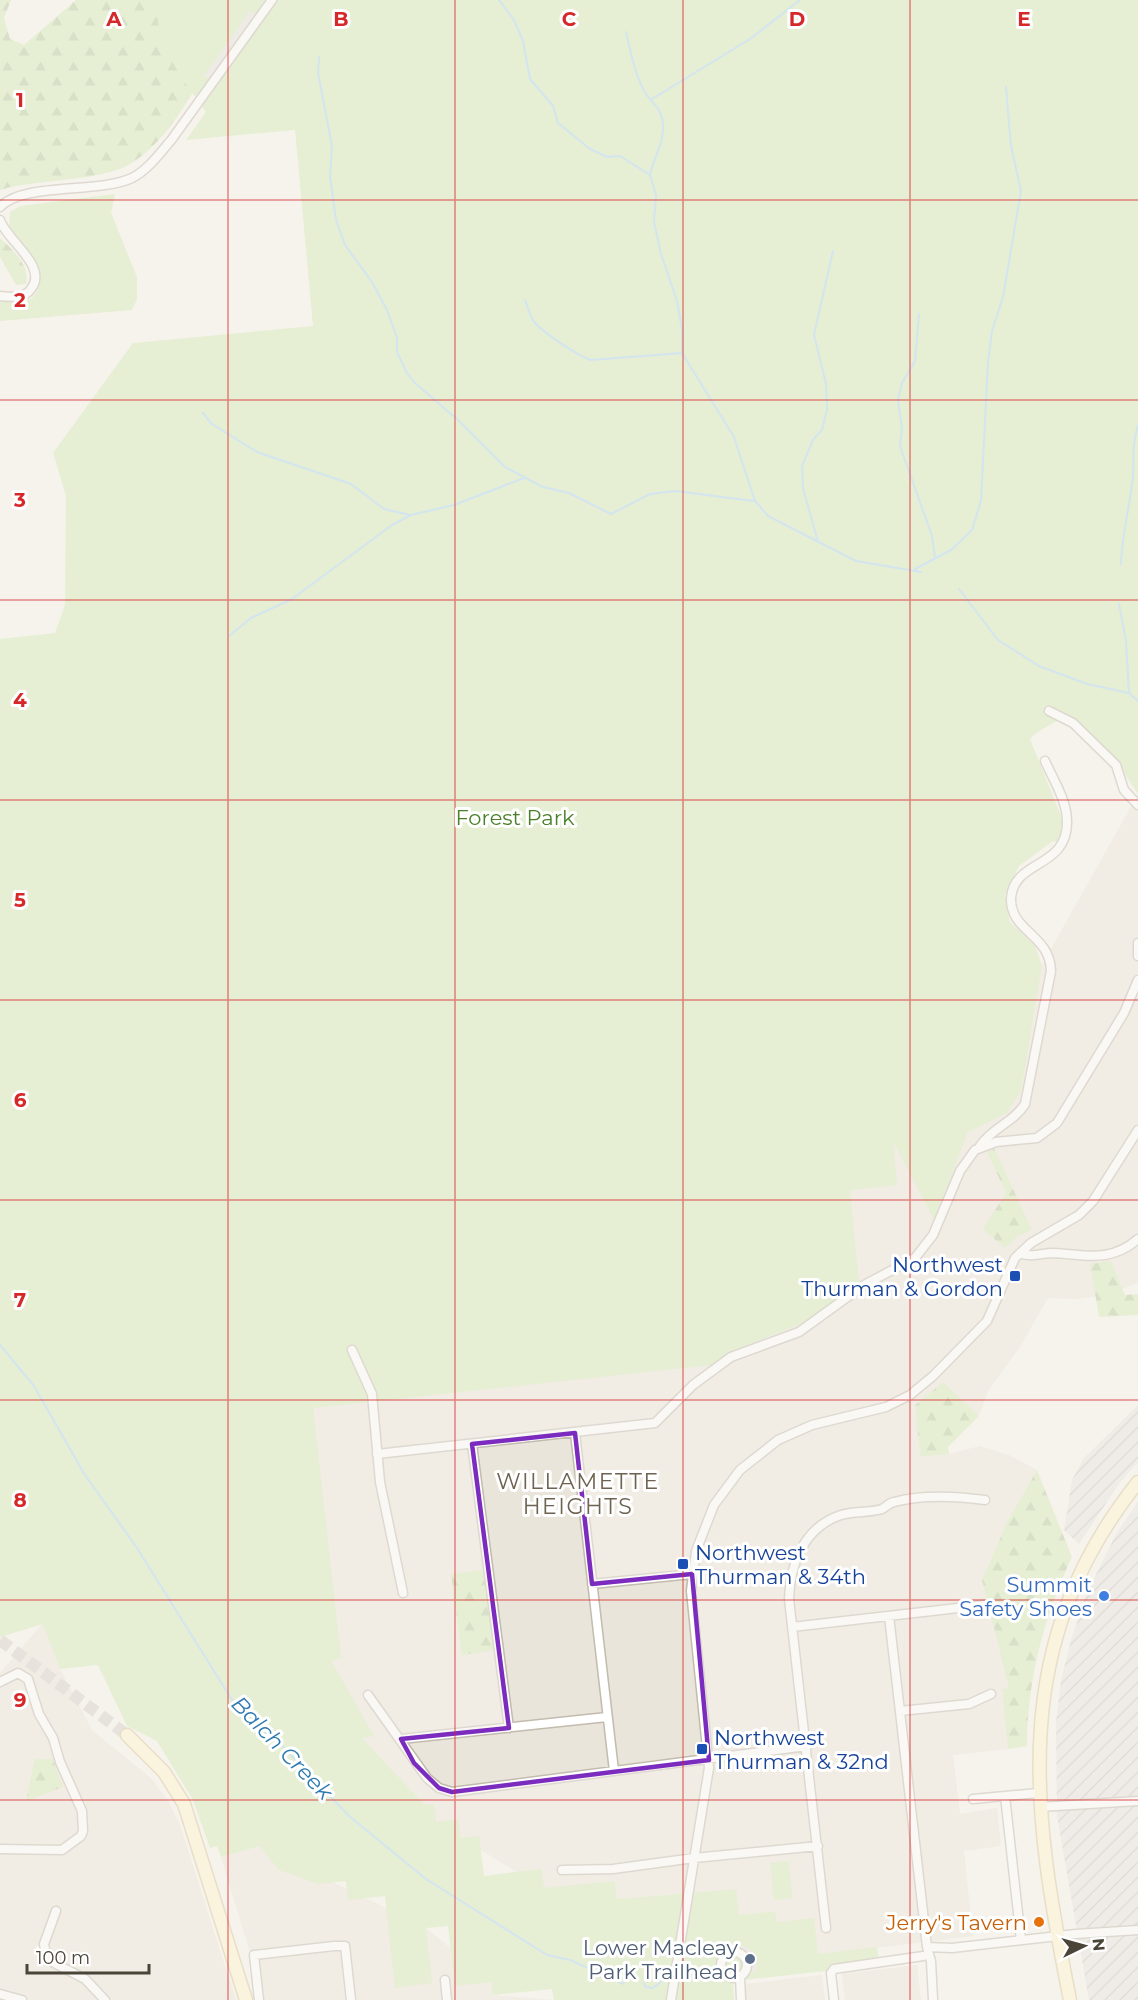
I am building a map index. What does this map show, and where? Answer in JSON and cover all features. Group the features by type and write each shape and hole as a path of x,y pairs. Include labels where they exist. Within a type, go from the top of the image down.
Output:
{"main road":[{"path":"1070,2000 1038,1793 1043,1701 1053,1648 1087,1560 1119,1506 1138,1482"},
{"path":"127,1735 164,1772 184,1804 246,2000"}],"street":[{"path":"0,207 20,195 96,186 130,179 138,174 155,160 172,138 272,0"},
{"path":"0,220 6,234 27,255 35,277 34,285 27,293 12,297 0,296"},
{"path":"1049,711 1073,723 1116,765 1124,790 1138,805"},
{"path":"377,1454 656,1423 693,1385 731,1357 799,1332 864,1285 915,1258 933,1235 964,1165 989,1133 1013,1118 1024,1104 1051,971 1044,946 1016,918 1011,896 1020,876 1051,858 1062,844 1066,834 1067,820 1064,803 1045,761"},
{"path":"1138,943 1138,956"},
{"path":"980,1146 1006,1140 1030,1140 1052,1129 1124,1013 1138,980"},
{"path":"671,2000 710,1760 693,1611 692,1574 700,1539 709,1516 727,1485 765,1448 792,1432 830,1420 886,1407 922,1386 987,1321 1007,1271 1020,1253 1031,1243 1079,1215 1093,1201 1138,1130"},
{"path":"1020,1253 1032,1256 1053,1253 1094,1257 1127,1247 1138,1239"},
{"path":"352,1350 372,1394 380,1482 404,1593"},
{"path":"574,1433 614,1772"},
{"path":"472,1444 509,1728"},
{"path":"826,1928 792,1627 790,1583 794,1562 804,1542 823,1525 841,1515 881,1509 892,1502 952,1495 985,1500"},
{"path":"592,1584 692,1574"},
{"path":"792,1627 984,1605"},
{"path":"890,1616 927,1947 931,1961 929,1968 933,2000"},
{"path":"0,1682 18,1673 28,1679 84,1820 81,1836 62,1850 0,1849"},
{"path":"900,1711 969,1704 991,1694"},
{"path":"369,1695 377,1710 401,1739 407,1754 427,1779 439,1788 452,1792 807,1746"},
{"path":"401,1739 608,1717"},
{"path":"973,1799 1038,1793"},
{"path":"1005,1796 1021,1940"},
{"path":"1040,1807 1138,1801"},
{"path":"562,1870 613,1869 694,1858 818,1846"},
{"path":"56,1911 44,1944 46,1955 54,1963 85,1979 105,2000"},
{"path":"927,1947 952,1948 1138,1930"},
{"path":"259,2000 254,1955 345,1947 351,2000"},
{"path":"927,1947 923,1956 929,1968"},
{"path":"834,2000 831,1973 840,1967 923,1956"},
{"path":"740,1976 740,1997"},
{"path":"445,1980 447,2000"},
{"path":"0,1994 22,2000"}],"highlighted area":[{"path":"575,1433 592,1584 692,1574 709,1760 452,1792 439,1788 414,1763 401,1739 509,1728 472,1444"}],"shaded area":[{"path":"250,11 255,14 209,79 204,76"},
{"path":"1138,794 1138,1283 1105,1295 1078,1299 1048,1298 1020,1347 988,1391 979,1416 943,1383 915,1405 920,1457 949,1454 980,1446 1009,1455 1037,1470 1008,1520 982,1580 1010,1688 1002,1690 1008,1749 953,1755 960,1814 997,1808 1001,1846 964,1851 973,1936 818,1955 777,1922 775,1911 739,1915 735,1889 617,1899 615,1881 544,1889 436,1822 425,1805 361,1737 332,1662 312,1408 400,1397 849,1190 893,1139 934,1219 968,1132 1042,965"},
{"path":"1138,1405 1138,1462 1121,1481 1079,1544 1064,1530 1072,1480 1084,1458"},
{"path":"1138,1502 1138,2000 1089,2000 1057,1816 1056,1721 1061,1680 1086,1595 1116,1534"},
{"path":"43,1623 60,1669 92,1730 152,1779 169,1802 180,1825 236,2000 0,2000 0,1673"},
{"path":"260,1846 426,1928 492,1982 493,1995 554,2000 255,2000 251,1956 221,1857"},
{"name":"Lower Macleay Park Trailhead","path":"730,1943 746,1947 754,1953 757,1962 756,1972 746,1970 744,1957 730,1952"},
{"path":"917,1965 921,2000 845,2000 842,1974"},
{"path":"822,1975 825,2000 746,2000 745,1984"}],"green space":[{"path":"0,0 11,0 4,18 10,39 24,45 76,0 241,0 190,97 156,143 137,160 103,174 14,186 0,190"},
{"name":"Forest Park","path":"165,0 1138,0 1138,794 1117,762 1067,715 1030,739 1065,826 1061,843 1053,841 1019,866 1005,895 1010,922 1035,946 1042,965 1021,1091 1007,1113 968,1132 934,1220 893,1141 897,1185 850,1190 859,1282 803,1323 734,1350 711,1365 313,1408 341,1657 332,1662 374,1736 362,1738 425,1805 434,1804 436,1822 458,1819 461,1838 479,1836 484,1876 541,1869 544,1888 615,1881 617,1899 736,1889 739,1915 775,1911 777,1922 814,1918 818,1954 877,1947 879,1959 832,1965 826,1971 733,1981 734,2000 554,2000 552,1989 493,1995 491,1982 455,1986 448,1926 426,1928 432,1983 395,1988 385,1896 348,1900 346,1881 318,1884 279,1870 260,1846 221,1857 217,1846 210,1848 193,1800 157,1741 127,1726 98,1665 60,1669 43,1624 0,1637 0,639 55,633 65,605 66,496 53,453 133,343 313,326 295,130 186,140 206,112 174,65 162,38 158,24 158,12"},
{"path":"115,194 111,213 137,277 137,299 132,310 0,321 0,302 31,299 38,290 40,271 9,229 10,212 20,206"},
{"path":"0,238 23,264 27,277 26,284 16,285 0,257"},
{"path":"994,1148 1032,1230 1019,1235 1005,1248 983,1229 1006,1193 987,1152"},
{"path":"1111,1261 1125,1295 1138,1294 1138,1315 1099,1317 1090,1264"},
{"path":"943,1382 979,1416 948,1447 949,1454 920,1457 915,1405"},
{"path":"1037,1470 1072,1557 1053,1602 1039,1649 1030,1697 1027,1746 1008,1749 1002,1689 1009,1688 982,1580 1008,1520"},
{"path":"484,1570 494,1650 462,1655 451,1574"},
{"path":"35,1759 53,1759 63,1787 26,1801"},
{"path":"788,1861 793,1898 774,1900 770,1863"}],"waterway":[{"path":"499,0 514,20 523,41 530,79 553,106 558,123 590,149 607,157 620,156 650,175 656,195 654,222 661,254 677,301 682,329 682,353 734,437 755,501 768,516 856,561 921,572"},
{"path":"652,99 750,39 800,0"},
{"path":"626,32 639,81 660,112 663,121 662,138 650,174"},
{"path":"319,57 318,73 332,146 330,176 336,220 345,245 372,282 387,310 397,338 397,352 407,373 415,383 459,421 505,467 543,487 569,493 611,514 650,494 675,491 754,501"},
{"path":"915,569 951,550 972,530 981,501 988,362 992,331 1003,297 1021,191 1011,146 1006,87"},
{"path":"818,542 803,488 802,466 813,440 822,430 827,410 826,384 814,335 833,251"},
{"path":"525,300 533,320 539,327 585,358 591,360 682,353"},
{"path":"919,314 915,361 902,383 898,400 902,429 900,446 932,536 935,558"},
{"path":"203,413 212,424 257,452 351,484 384,509 410,515"},
{"path":"1121,564 1138,425"},
{"path":"229,636 251,618 292,599 392,525 411,515 454,505 524,478"},
{"path":"959,589 998,640 1039,666 1087,684 1129,693 1138,701"},
{"path":"1119,604 1126,641 1129,693"},
{"name":"Balch Creek","path":"0,1345 34,1386 85,1475 137,1548 239,1711 283,1747 349,1816 426,1879 547,1955 570,1960 624,1984"},
{"name":"Balch Creek","path":"643,1983 646,1987 653,1988 670,1975"}],"tunnel":[{"path":"0,1640 127,1735"}],"place":[{"name":"Northwest Thurman & Gordon","path":"1015,1276"},
{"name":"Northwest Thurman & 34th","path":"683,1564"},
{"name":"Summit Safety Shoes","path":"1104,1596"},
{"name":"Northwest Thurman & 32nd","path":"702,1749"},
{"name":"Jerry's Tavern","path":"1039,1922"},
{"name":"Lower Macleay Park Trailhead","path":"750,1959"}],"district":[{"name":"WILLAMETTE HEIGHTS","path":"578,1494"}]}
